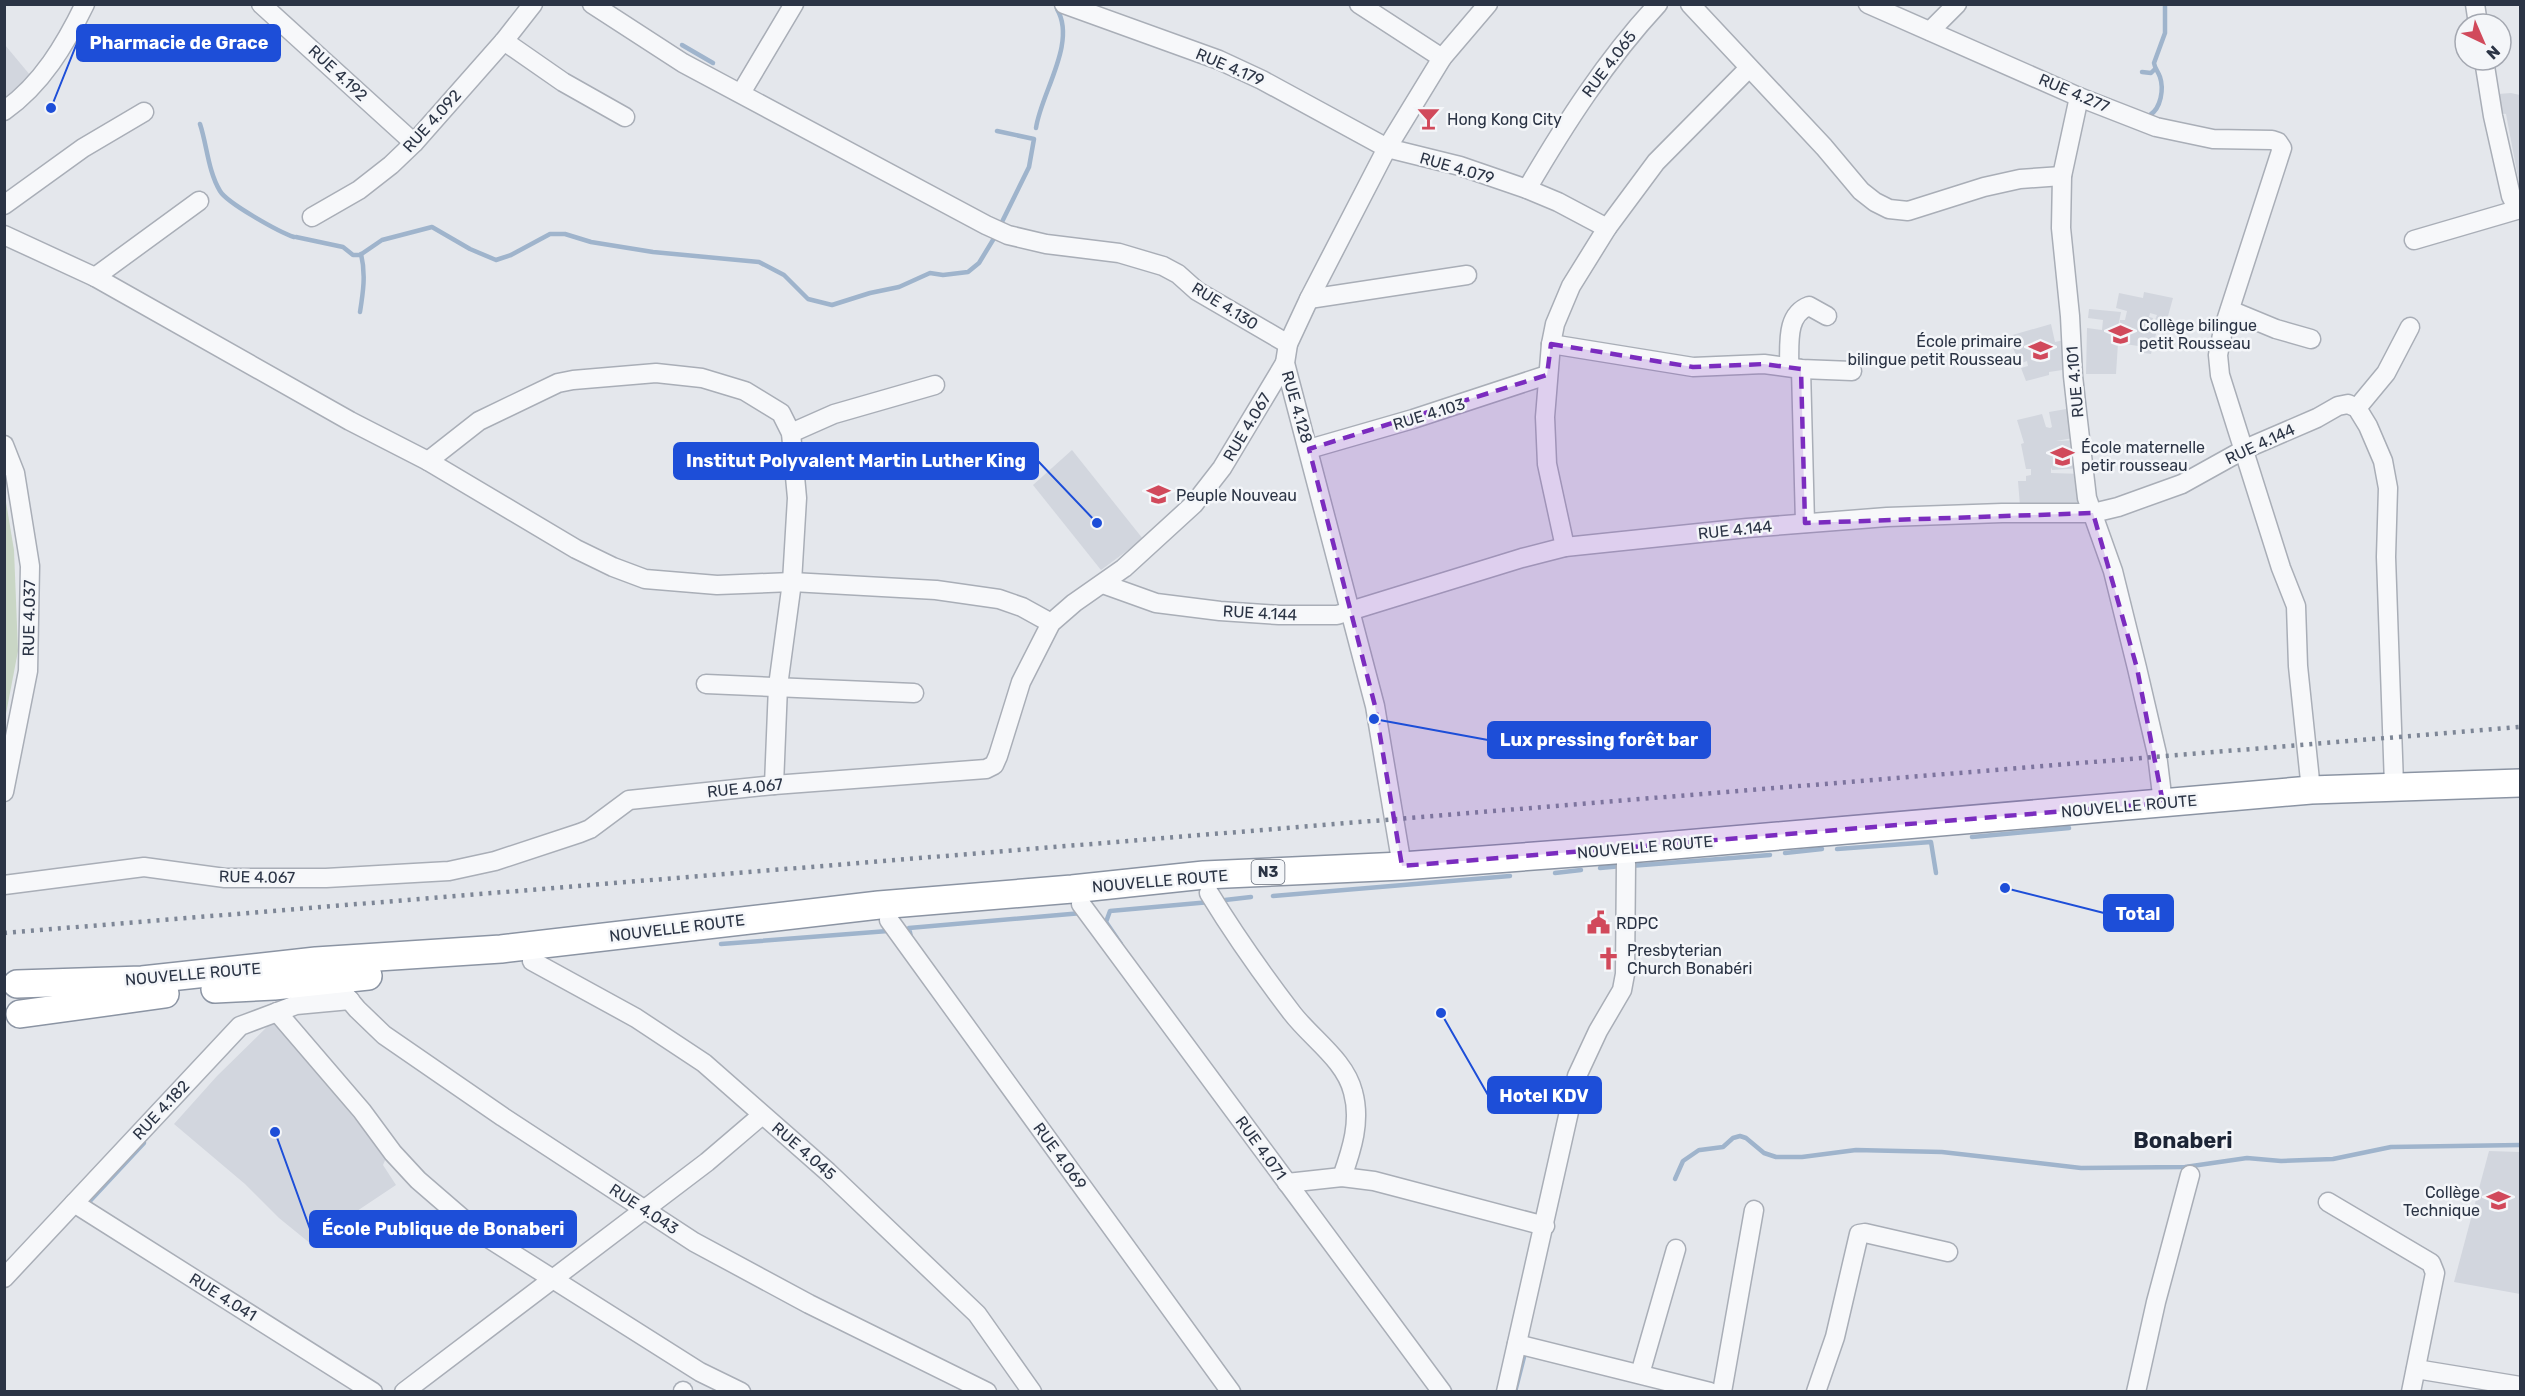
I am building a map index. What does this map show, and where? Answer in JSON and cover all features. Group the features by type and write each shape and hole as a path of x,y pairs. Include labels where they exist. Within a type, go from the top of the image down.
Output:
{"highway":[{"name":"NOUVELLE ROUTE","path":"11,979 142,980 316,961 501,949 879,905 1204,875 1402,866 2311,790 2520,783"},
{"name":"NOUVELLE ROUTE","path":"12,1021 192,991 274,986 532,961 889,920 2225,814 2520,799"},
{"path":"11,979 22,998 12,1021"}],"street":[{"path":"4,111 46,72 68,39 85,4"},
{"name":"RUE 4.192","path":"261,4 414,143"},
{"name":"RUE 4.092","path":"312,217 359,190 414,143 504,41 533,4"},
{"name":"RUE 4.130","path":"592,4 683,63 902,182 1008,235 1046,244 1119,253 1163,266 1178,274 1197,291 1288,344"},
{"path":"741,93 794,4"},
{"name":"RUE 4.179","path":"1064,4 1230,65 1387,148"},
{"path":"1359,4 1442,58"},
{"name":"RUE 4.128","path":"1402,866 1375,706 1285,363 1288,344 1309,299 1387,148 1442,58 1488,4"},
{"name":"RUE 4.065","path":"1527,189 1567,122 1631,33 1658,4"},
{"path":"1690,4 1824,147 1861,190 1875,202 1889,209 1908,211 1984,187 2020,179 2062,176"},
{"name":"RUE 4.277","path":"1868,4 2156,127 2213,139 2278,142 2282,148 2281,154 2230,310"},
{"path":"1930,31 1957,4"},
{"path":"504,41 563,82 625,117"},
{"path":"1565,547 1547,464 1545,417 1547,375 1555,324 1571,286 1607,228 1656,162 1749,68"},
{"path":"2486,72 2511,196 2520,208"},
{"name":"RUE 4.101","path":"2079,96 2062,176 2061,228 2070,316 2073,376 2087,498 2113,571 2157,754 2163,803"},
{"path":"4,205 83,148 144,112"},
{"name":"RUE 4.079","path":"1387,148 1460,166 1527,189 1558,202 1607,228"},
{"path":"95,277 199,201"},
{"path":"2414,240 2520,208"},
{"path":"4,235 95,277 350,421 428,461 576,549 645,579 717,585 792,582 936,590 999,599 1022,607 1051,623"},
{"path":"1309,299 1467,275"},
{"path":"1805,524 1795,368 1790,326 1799,312 1809,306 1827,316"},
{"path":"2311,339 2276,329 2230,310 2218,355 2220,375 2297,615 2298,666 2311,790"},
{"path":"2394,786 2386,556 2388,488 2383,462 2368,426 2357,408 2386,373 2410,327"},
{"path":"1551,344 1693,368 1764,364 1852,371"},
{"name":"RUE 4.067","path":"4,885 144,867 225,878 326,878 449,871 495,861 580,833 590,829 629,800 774,785 987,769 994,765 998,756 1021,682 1051,623 1074,603 1124,568 1194,504 1222,468 1285,363"},
{"path":"428,461 480,421 558,383 656,373 702,378 746,391 781,413 791,433 797,498 792,582 778,686 774,785"},
{"name":"RUE 4.103","path":"1309,449 1413,419 1547,375"},
{"path":"791,433 834,414 935,386"},
{"name":"RUE 4.144","path":"1103,584 1156,603 1220,611 1314,616 1351,613 1522,558 1565,547 1910,516 2092,513 2118,507 2182,484 2245,449 2317,418 2338,406 2348,404 2357,408"},
{"name":"RUE 4.037","path":"4,445 15,473 30,566 28,671 4,792"},
{"path":"705,684 914,693"},
{"path":"1506,1392 1577,1076 1598,1031 1622,990 1625,974 1626,863"},
{"path":"1209,894 1294,1015 1340,1067 1353,1090 1358,1113 1353,1148 1342,1177"},
{"name":"RUE 4.071","path":"1081,904 1442,1392"},
{"name":"RUE 4.069","path":"889,920 1231,1392"},
{"name":"RUE 4.045","path":"532,961 636,1018 704,1063 828,1172 977,1314 1032,1392"},
{"name":"RUE 4.043","path":"332,979 384,1035 503,1117 694,1242 808,1304 987,1392"},
{"name":"RUE 4.182","path":"4,1278 240,1026 296,1005 350,1000"},
{"path":"277,1012 362,1111 393,1154 418,1180 477,1231 700,1372 741,1392"},
{"path":"404,1392 707,1162 762,1115"},
{"path":"2136,1392 2156,1302 2190,1175"},
{"path":"1287,1183 1342,1177 1374,1181 1545,1226"},
{"path":"2328,1202 2431,1263 2434,1268 2435,1273 2411,1392"},
{"name":"RUE 4.041","path":"74,1203 373,1392"},
{"path":"1722,1392 1754,1210"},
{"path":"1816,1392 1834,1337 1859,1234 1865,1233 1948,1252"},
{"path":"1640,1374 1676,1249"},
{"path":"1517,1344 1710,1392"},
{"path":"2416,1370 2520,1386"}],"highlighted area":[{"path":"1551,344 1693,367 1764,364 1801,369 1805,523 2093,513 2137,668 2163,803 1402,866 1375,706 1309,449 1547,375"}],"shaded area":[{"path":"5,45 30,75 5,99"},
{"path":"2498,94 2520,95 2520,188 2506,114 2499,113"},
{"name":"Collège bilingue petit Rousseau","path":"2144,292 2173,298 2168,316 2163,317 2166,319 2164,324 2155,320 2157,315 2150,313 2149,317 2153,318 2151,325 2158,326 2151,354 2144,353 2145,347 2118,343 2116,374 2086,374 2087,328 2102,330 2103,320 2088,318 2089,309 2121,312 2117,332 2119,333 2120,320 2125,320 2127,311 2116,308 2119,293 2143,298"},
{"name":"École primaire bilingue petit Rousseau","path":"2051,324 2055,342 2064,340 2069,369 2049,372 2049,375 2026,381 2021,368 2028,366 2027,361 2019,364 2009,336"},
{"name":"École maternelle petir rousseau","path":"2072,408 2079,437 2056,441 2079,440 2082,468 2052,470 2051,467 2051,473 2083,474 2083,503 2020,506 2018,481 2026,481 2026,476 2031,475 2031,469 2026,469 2021,444 2024,443 2017,420 2042,414 2046,427 2050,428 2052,427 2049,412"},
{"path":"1072,450 1143,539 1101,570 1033,485"},
{"path":"275,1019 386,1158 383,1165 396,1185 330,1229 326,1226 311,1244 174,1124 217,1076"},
{"name":"Collège Technique","path":"2489,1151 2520,1152 2520,1294 2454,1282"}],"green space":[{"path":"5,496 14,550 18,651 5,719"}],"waterway":[{"path":"2150,115 2157,108 2161,92 2160,77 2154,63 2165,33 2165,4"},
{"path":"1036,128 1056,68 1063,37 1062,22 1057,9"},
{"path":"682,45 713,63"},
{"path":"2142,72 2151,73 2155,69"},
{"path":"200,124 210,167 220,191 243,210 294,237"},
{"path":"997,131 1034,139 1029,167 1000,226"},
{"path":"296,237 343,247 353,255 360,255 382,240 432,227 470,249 496,260 511,255 550,234 565,234 591,242 653,252 759,262 784,275 808,299 832,305 899,287 930,273 943,275 968,272 979,263 996,235"},
{"path":"360,312 364,276 361,254"},
{"path":"1972,837 2069,828"},
{"path":"1837,849 1931,842 1936,873"},
{"path":"1785,853 1822,849"},
{"path":"1630,866 1770,855"},
{"path":"1600,868 1622,866"},
{"path":"1555,873 1581,870"},
{"path":"1273,896 1510,876"},
{"path":"1225,900 1251,897"},
{"path":"1121,944 1106,922 1110,911 1210,902"},
{"path":"911,937 909,928 1082,913"},
{"path":"721,944 888,931"},
{"path":"1700,1150 1723,1147 1733,1138 1740,1136 1746,1138 1764,1153 1776,1157 1802,1157 1856,1150 1942,1152 2081,1168 2185,1167 2247,1158 2281,1161 2333,1159 2391,1147 2520,1145"},
{"path":"90,1201 144,1143"},
{"path":"1675,1179 1683,1161 1699,1150"},
{"path":"1515,1392 1524,1357"}],"railway":[{"path":"4,933 2520,727"}],"place":[{"name":"Pharmacie de Grace","path":"51,108"},
{"name":"Hong Kong City","path":"1429,119"},
{"name":"Collège bilingue petit Rousseau","path":"2121,334"},
{"name":"École primaire bilingue petit Rousseau","path":"2040,350"},
{"name":"École maternelle petir rousseau","path":"2063,456"},
{"name":"Peuple Nouveau","path":"1158,495"},
{"name":"Institut Polyvalent Martin Luther King","path":"1097,523"},
{"name":"Lux pressing forêt bar","path":"1374,719"},
{"name":"Total","path":"2005,888"},
{"name":"RDPC","path":"1598,923"},
{"name":"Presbyterian Church Bonabéri","path":"1609,959"},
{"name":"Hotel KDV","path":"1441,1013"},
{"name":"École Publique de Bonaberi","path":"275,1132"},
{"name":"Collège Technique","path":"2498,1201"}],"district":[{"name":"Bonaberi","path":"2183,1140"}]}
